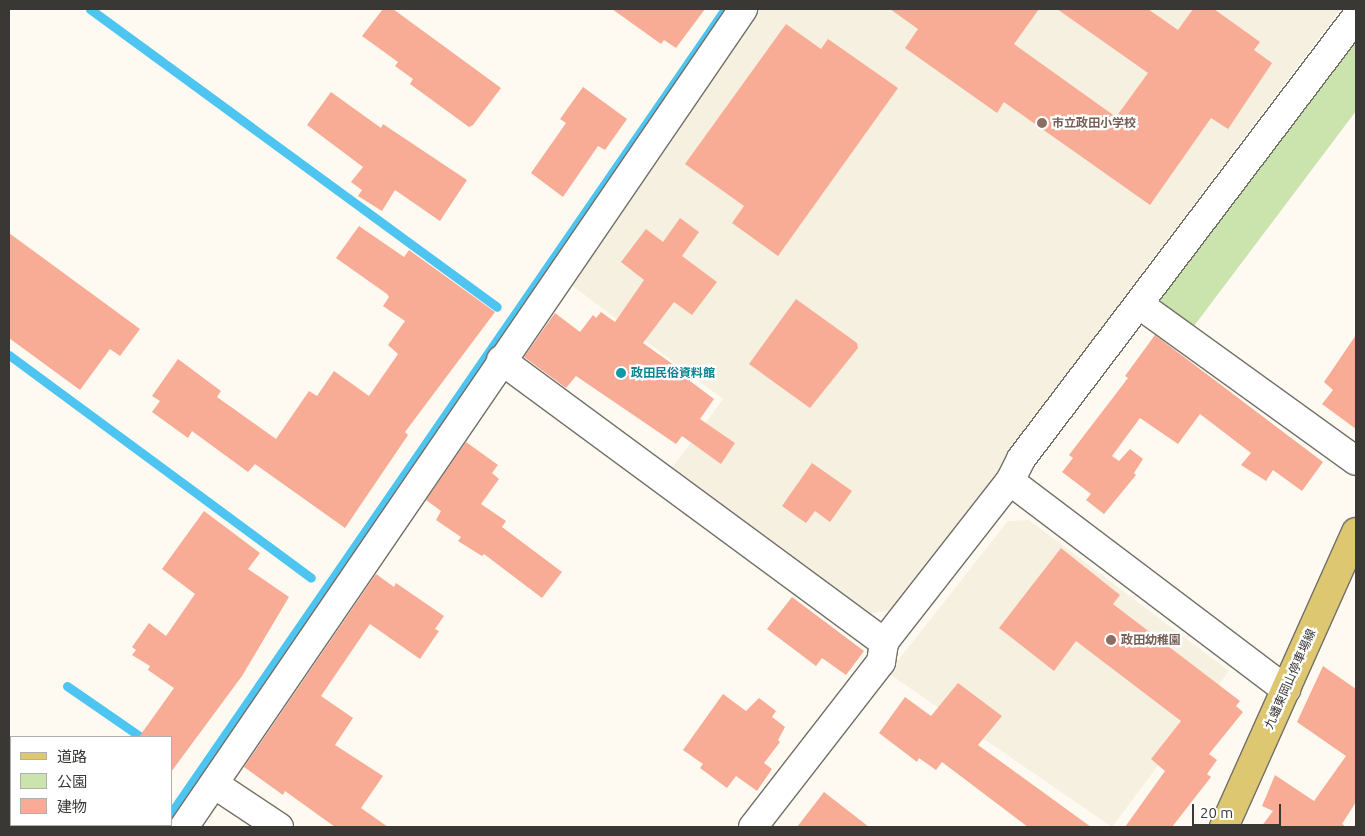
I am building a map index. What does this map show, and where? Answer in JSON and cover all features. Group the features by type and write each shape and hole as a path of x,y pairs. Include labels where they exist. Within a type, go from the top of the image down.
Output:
{"main road":[{"name":"九蟠東岡山停車場線","path":"1224,827 1356,532"}],"street":[{"path":"184,827 737,10"},
{"path":"753,827 881,662 884,642 1010,481 1021,458 1140,305 1142,297 1356,18"},
{"path":"1140,305 1356,461"},
{"path":"501,360 884,642"},
{"path":"1010,481 1286,690"},
{"path":"214,784 279,827"}],"shaded area":[{"path":"756,9 1341,9 1120,302 1120,312 995,479 891,610 868,614 672,468 723,399 566,281"},
{"path":"1029,520 1229,671 1112,827 888,673 1008,521"}],"green space":[{"path":"1356,28 1356,111 1194,326 1159,300 1159,288"}],"building":[{"path":"383,9 393,9 501,88 473,125 469,127 410,84 413,79 395,66 398,62 362,36"},
{"path":"612,9 705,9 676,48 664,40 661,44"},
{"path":"890,9 1039,9 1014,44 1116,117 1148,73 1057,9 1148,9 1178,30 1193,9 1214,9 1260,42 1254,50 1272,63 1228,129 1211,118 1150,205 1004,102 997,113 905,48 918,29"},
{"path":"786,24 821,49 828,39 898,88 778,256 732,223 744,206 685,164"},
{"path":"583,87 627,119 605,150 598,146 563,197 531,173 566,123 560,119"},
{"path":"331,92 381,128 383,124 467,180 440,221 395,190 382,211 358,196 362,190 351,182 363,167 307,125"},
{"path":"680,218 699,232 682,256 717,282 692,315 674,302 643,343 692,378 690,381 714,399 700,419 735,443 721,464 682,436 676,444 576,376 566,388 524,357 555,313 580,332 593,315 596,318 601,312 615,322 644,280 621,262 646,229 663,242"},
{"path":"359,226 404,257 409,250 495,312 405,432 408,435 345,528 255,464 248,472 192,431 188,438 152,412 160,401 152,396 178,359 221,391 217,397 276,439 309,391 317,396 334,371 369,396 398,354 388,345 405,321 383,306 389,297 387,294 336,258"},
{"path":"9,233 140,329 120,356 110,349 80,390 9,338"},
{"path":"796,299 857,343 858,348 810,408 749,364"},
{"path":"1155,335 1323,462 1302,491 1273,470 1266,481 1241,465 1251,453 1200,414 1178,444 1140,418 1112,456 1119,461 1130,449 1143,459 1134,473 1136,475 1104,514 1086,500 1091,494 1062,472 1073,458 1069,455 1128,378 1125,376"},
{"path":"1356,335 1356,429 1322,404 1333,390 1324,382"},
{"path":"466,442 498,465 492,473 499,479 481,504 506,521 502,527 562,572 542,598 484,554 482,556 458,541 461,537 436,520 441,511 426,500"},
{"path":"812,463 852,491 830,522 815,511 806,523 782,506"},
{"path":"204,511 260,553 248,569 289,597 242,676 172,771 172,736 140,736 174,688 148,670 150,666 132,655 136,650 132,647 149,623 166,636 195,594 162,569"},
{"path":"1061,548 1120,595 1113,604 1240,701 1236,706 1243,712 1209,754 1217,760 1207,774 1211,777 1172,827 1125,827 1165,771 1151,759 1181,721 1076,641 1054,671 999,628"},
{"path":"376,574 394,587 396,583 444,616 435,629 439,631 420,659 370,624 321,696 353,718 335,745 383,776 361,808 388,827 335,827 285,791 283,795 244,767"},
{"path":"792,597 864,651 846,675 822,658 816,666 767,629"},
{"path":"1323,666 1356,689 1356,802 1342,824 1346,827 1261,827 1273,811 1262,806 1275,775 1314,801 1346,756 1297,722"},
{"path":"958,683 1002,716 978,745 1091,827 1028,827 942,762 936,770 919,758 917,762 879,733 905,697 931,716"},
{"path":"723,694 746,711 759,698 776,711 772,717 785,727 778,740 780,742 764,763 772,769 757,791 736,776 727,788 700,768 703,764 683,750"},
{"path":"824,792 869,827 797,827"}],"waterway":[{"path":"90,9 497,307"},
{"path":"172,812 725,9"},
{"path":"9,355 311,578"},
{"path":"67,686 140,736"}],"place":[{"name":"市立政田小学校","path":"1042,123"},
{"name":"政田民俗資料館","path":"621,373"},
{"name":"政田幼稚園","path":"1111,640"}]}
